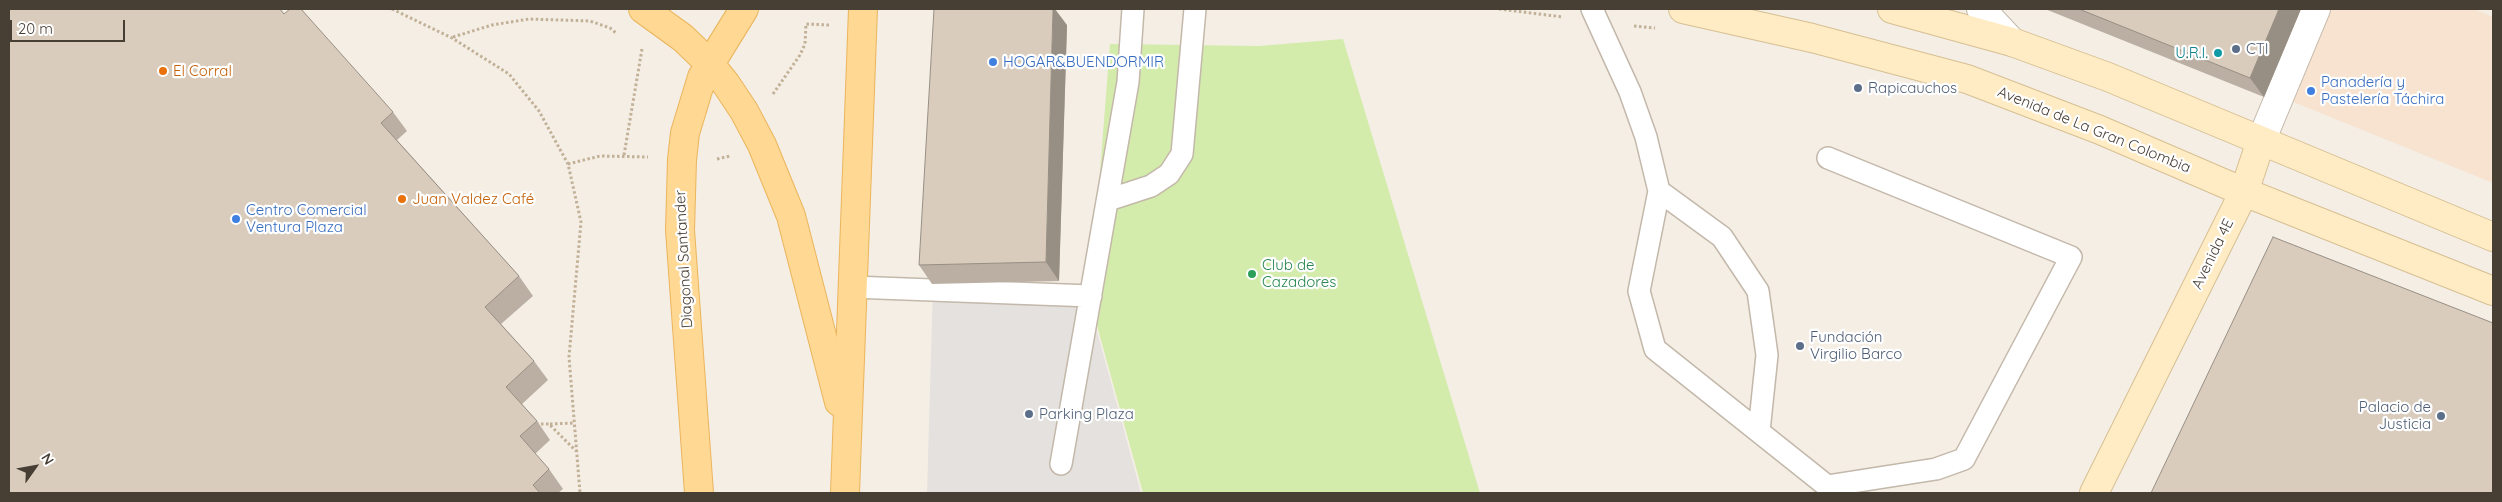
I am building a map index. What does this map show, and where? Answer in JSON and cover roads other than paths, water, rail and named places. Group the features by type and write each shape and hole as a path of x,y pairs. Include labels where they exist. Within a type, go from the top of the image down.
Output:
{"main road":[{"name":"Diagonal Santander","path":"699,493 680,230 680,196 686,133 692,106 708,64 744,9"},
{"path":"846,493 846,432 863,9"},
{"path":"647,11 683,38 726,84 762,145 791,216 846,432"}],"street":[{"name":"Avenida de La Gran Colombia","path":"1683,9 1812,38 1967,79 2100,130 2244,192 2493,291"},
{"path":"1892,9 2012,42 2108,77 2493,237"},
{"path":"1981,9 2012,42"},
{"name":"Avenida 4E","path":"2094,493 2244,192 2261,141 2316,9"}],"lane":[{"path":"1061,464 1128,82 1133,9"},
{"path":"1108,200 1151,186 1170,174 1182,154 1195,9"},
{"path":"1595,15 1630,92 1646,137 1659,191 1639,291 1655,348 1827,486 1936,469 1964,459 2071,257 1828,158"},
{"path":"1659,191 1722,237 1758,291 1767,355 1758,431"},
{"path":"852,287 1091,296"}],"place":[{"name":"CTI","path":"2236,49"},
{"name":"U.R.I.","path":"2218,53"},
{"name":"HOGAR&BUENDORMIR","path":"993,62"},
{"name":"El Corral","path":"163,71"},
{"name":"Rapicauchos","path":"1858,88"},
{"name":"Panadería y Pastelería Táchira","path":"2311,91"},
{"name":"Juan Valdez Café","path":"402,199"},
{"name":"Centro Comercial Ventura Plaza","path":"236,219"},
{"name":"Club de Cazadores","path":"1252,274"},
{"name":"Fundación Virgilio Barco","path":"1800,346"},
{"name":"Parking Plaza","path":"1029,414"},
{"name":"Palacio de Justicia","path":"2441,416"}]}
